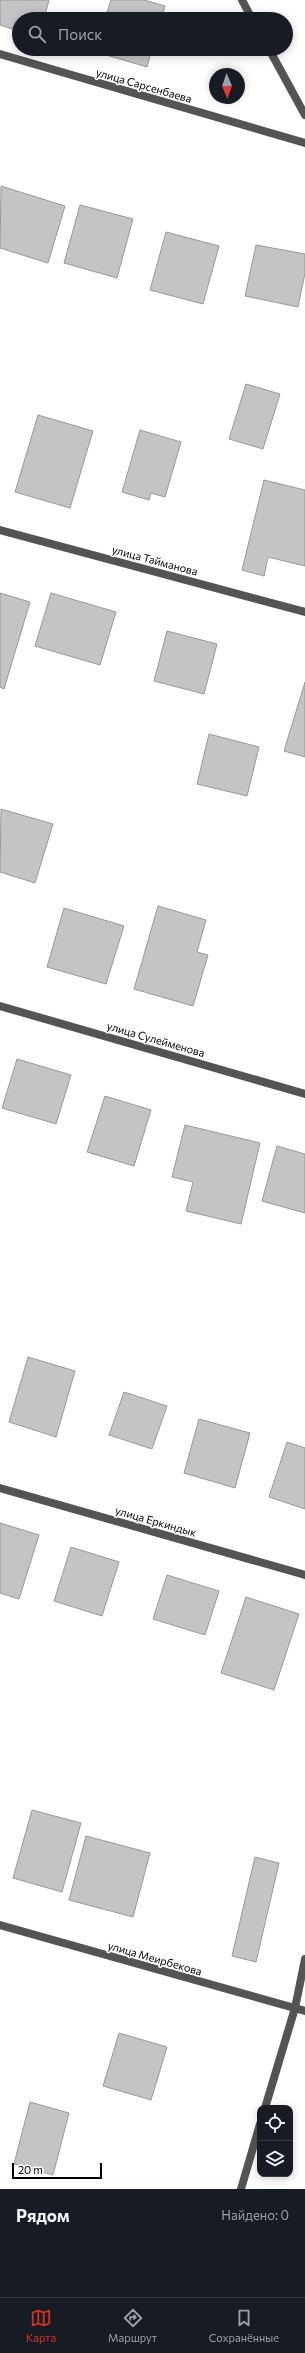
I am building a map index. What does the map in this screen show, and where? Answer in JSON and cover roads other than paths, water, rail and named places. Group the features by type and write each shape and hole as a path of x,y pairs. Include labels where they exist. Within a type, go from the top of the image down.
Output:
{"street":[{"path":"242,0 248,12"},
{"name":"улица Сарсенбаева","path":"0,54 305,144"},
{"path":"273,56 305,115"},
{"name":"улица Тайманова","path":"0,530 305,612"},
{"name":"улица Сулейменова","path":"0,1006 305,1094"},
{"name":"улица Еркиндык","path":"0,1488 305,1575"},
{"name":"улица Меирбекова","path":"0,1925 305,2011"},
{"path":"266,2105 295,2008 305,1959"},
{"path":"240,2189 257,2134"}]}
